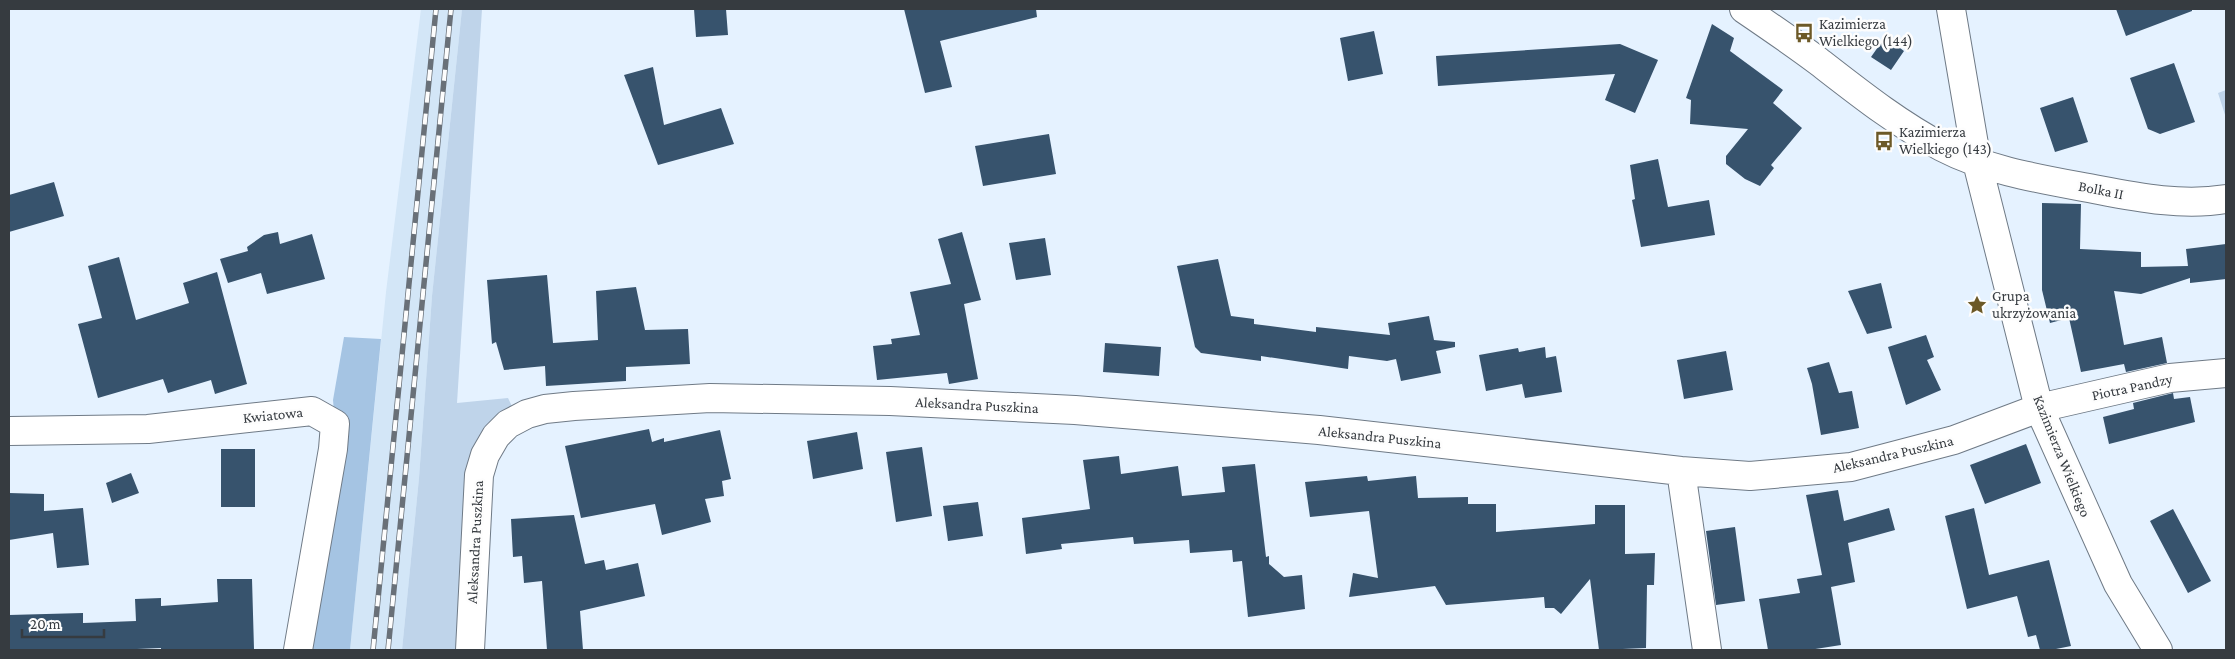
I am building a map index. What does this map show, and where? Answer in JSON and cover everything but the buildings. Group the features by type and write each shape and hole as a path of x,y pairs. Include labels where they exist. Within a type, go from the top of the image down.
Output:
{"street":[{"name":"Bolka II","path":"1744,9 1910,129 1944,148 1977,162 2030,176 2130,196 2168,201 2212,202 2226,199"},
{"name":"Kazimierza Wielkiego","path":"1951,9 1977,162 2039,408 2118,584 2158,650"},
{"name":"Piotra Pandzy","path":"2039,408 2170,378 2226,373"},
{"name":"Aleksandra Puszkina","path":"470,650 479,475 485,455 496,436 508,424 544,408 631,401 710,398 890,401 1075,410 1309,429 1681,471 1750,476 1852,467 1954,440 2039,408"},
{"name":"Kwiatowa","path":"9,431 148,429 312,411 335,424 333,449 298,650"},
{"path":"1681,471 1706,650"}],"shaded area":[{"path":"421,9 462,9 432,296 419,478 402,650 350,650 386,292"},
{"path":"462,9 482,9 457,403 508,398 518,419 496,436 470,650 402,650 419,478 432,296"},
{"path":"2226,90 2226,118 2218,93"},
{"path":"344,337 381,339 350,650 298,650 335,424 333,400"}],"railway":[{"path":"373,650 436,9"},
{"path":"388,650 451,9"}],"place":[{"name":"Kazimierza Wielkiego (144)","path":"1804,33"},
{"name":"Kazimierza Wielkiego (143)","path":"1884,141"},
{"name":"Grupa ukrzyżowania","path":"1977,305"}]}
